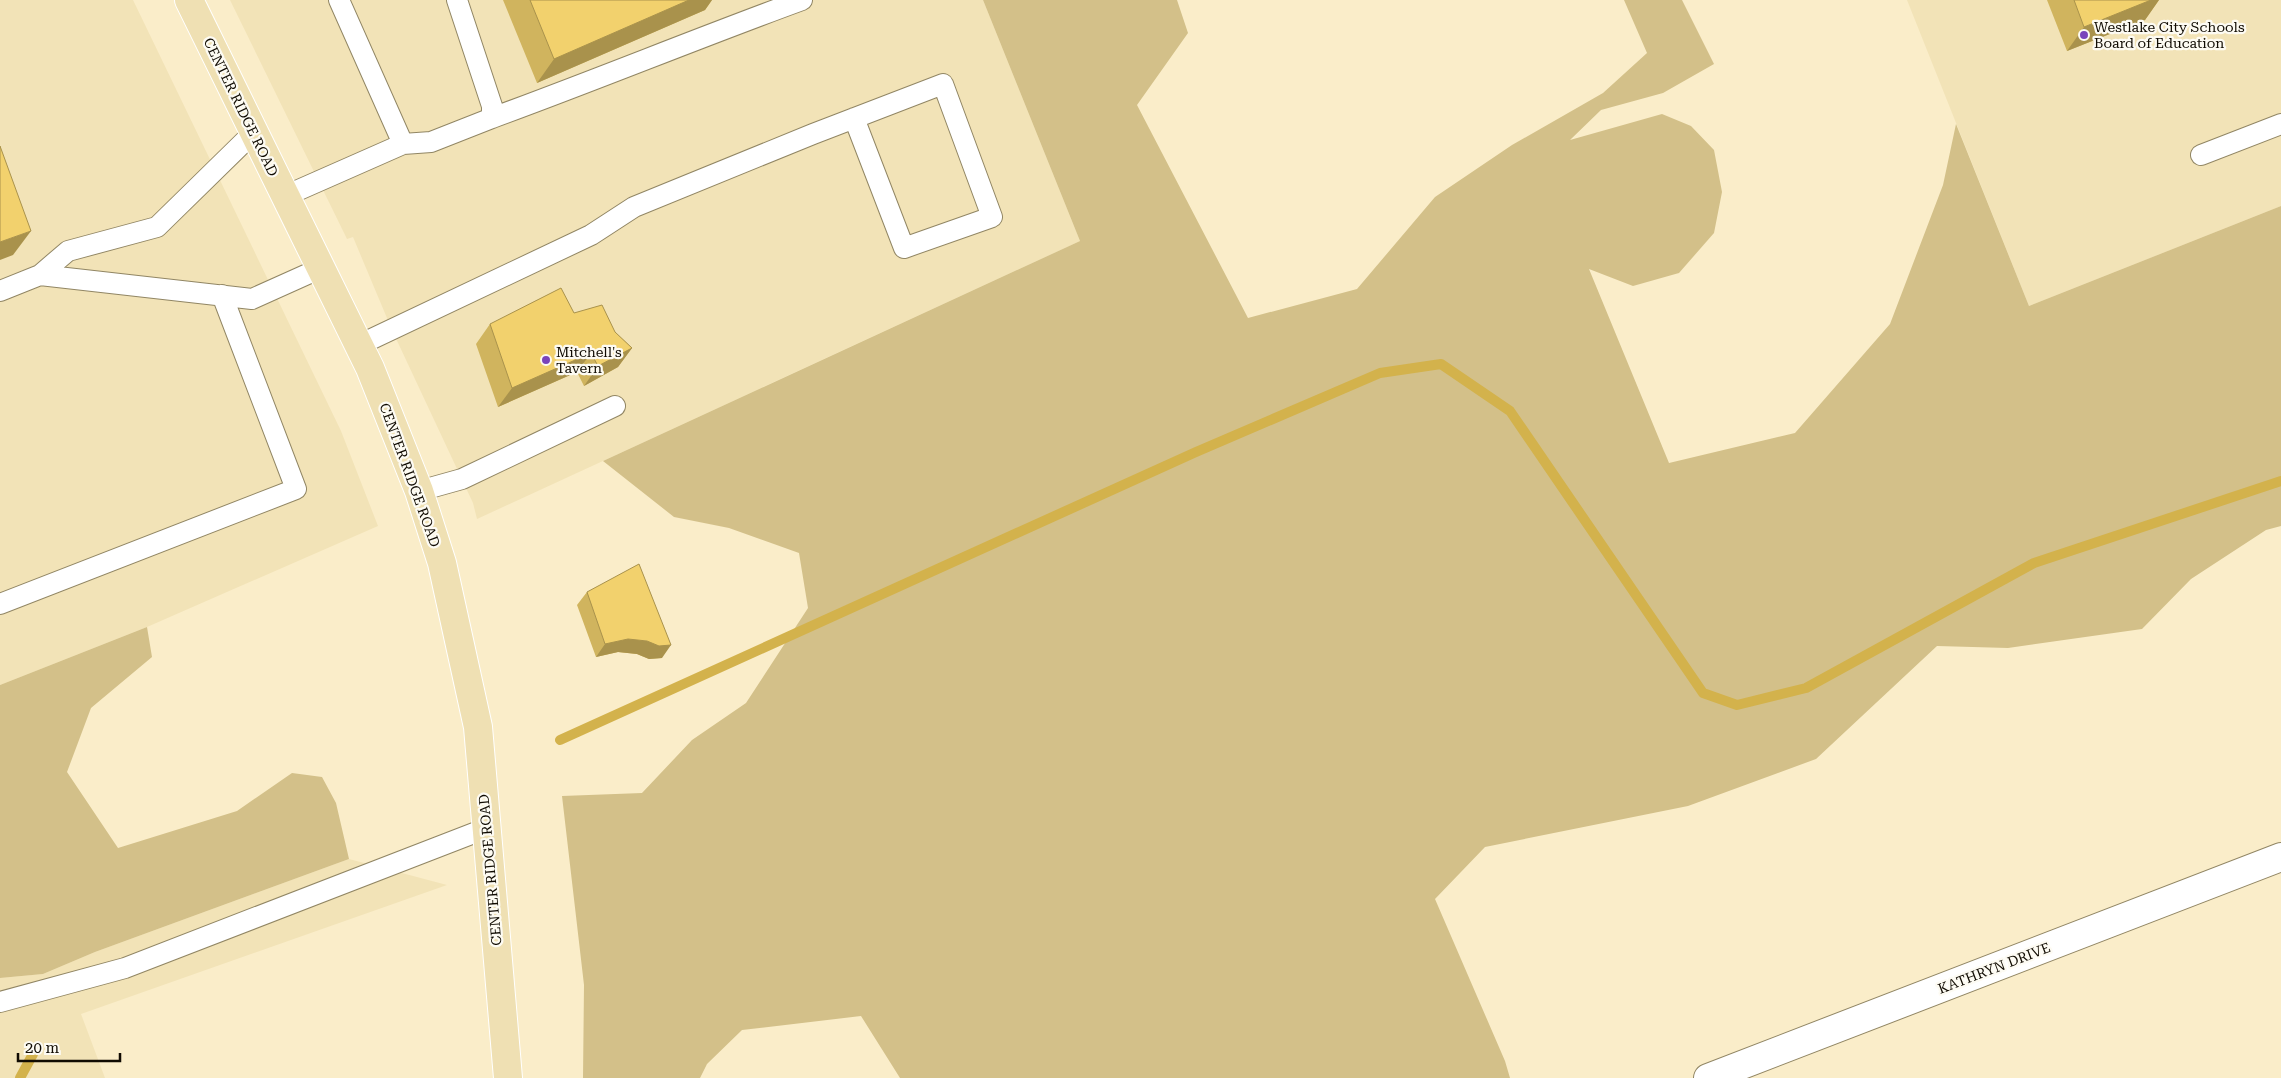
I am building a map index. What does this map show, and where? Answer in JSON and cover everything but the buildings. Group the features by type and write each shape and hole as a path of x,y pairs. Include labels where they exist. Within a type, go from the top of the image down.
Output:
{"main road":[{"name":"CENTER RIDGE ROAD","path":"189,0 370,368 419,491 442,563 478,727 508,1078"}],"street":[{"name":"KATHRYN DRIVE","path":"1708,1078 2281,857"}],"lane":[{"path":"340,0 403,144"},
{"path":"457,0 492,106 492,118"},
{"path":"285,196 403,144 431,142 802,0"},
{"path":"358,346 590,235 634,208 854,118 943,84 992,217 904,248 854,118"},
{"path":"2201,155 2281,124"},
{"path":"0,291 40,275 68,251 157,227 254,132"},
{"path":"40,275 252,299 321,268"},
{"path":"0,604 296,489 222,295"},
{"path":"419,491 462,479 615,406"},
{"path":"0,1002 125,968 487,828"}],"shaded area":[{"path":"0,0 133,0 341,431 378,526 147,627 0,685"},
{"path":"230,0 983,0 1080,241 477,519 473,503 392,330 353,237 347,239"},
{"path":"983,0 1177,0 1188,33 1137,105 1248,318 1357,289 1435,197 1512,145 1603,93 1647,53 1624,0 1682,0 1714,64 1663,93 1601,110 1570,140 1662,114 1691,126 1714,150 1722,192 1714,233 1679,273 1633,286 1589,269 1669,463 1795,433 1890,324 1943,185 1956,124 2029,306 2281,206 2281,526 2266,530 2191,579 2142,629 2008,648 1937,646 1816,759 1688,806 1485,847 1435,899 1505,1061 1510,1078 900,1078 861,1016 742,1030 707,1064 700,1078 583,1078 584,985 562,796 642,793 692,740 746,703 808,608 799,553 729,528 674,517 603,461 1080,241"},
{"path":"1907,0 2281,0 2281,206 2029,306"},
{"path":"147,627 152,657 91,708 67,772 118,848 237,811 292,773 322,777 336,803 349,859 95,952 43,974 0,978 0,685"},
{"path":"349,859 447,885 81,1014 105,1078 0,1078 0,978 43,974 95,952"}],"waterway":[{"path":"560,740 1196,452 1380,373 1441,364 1510,411 1703,693 1737,705 1806,688 2034,563 2281,481"},
{"path":"20,1078 33,1054"}],"place":[{"name":"Westlake City Schools Board of Education","path":"2084,35"},
{"name":"Mitchell's Tavern","path":"546,360"}]}
